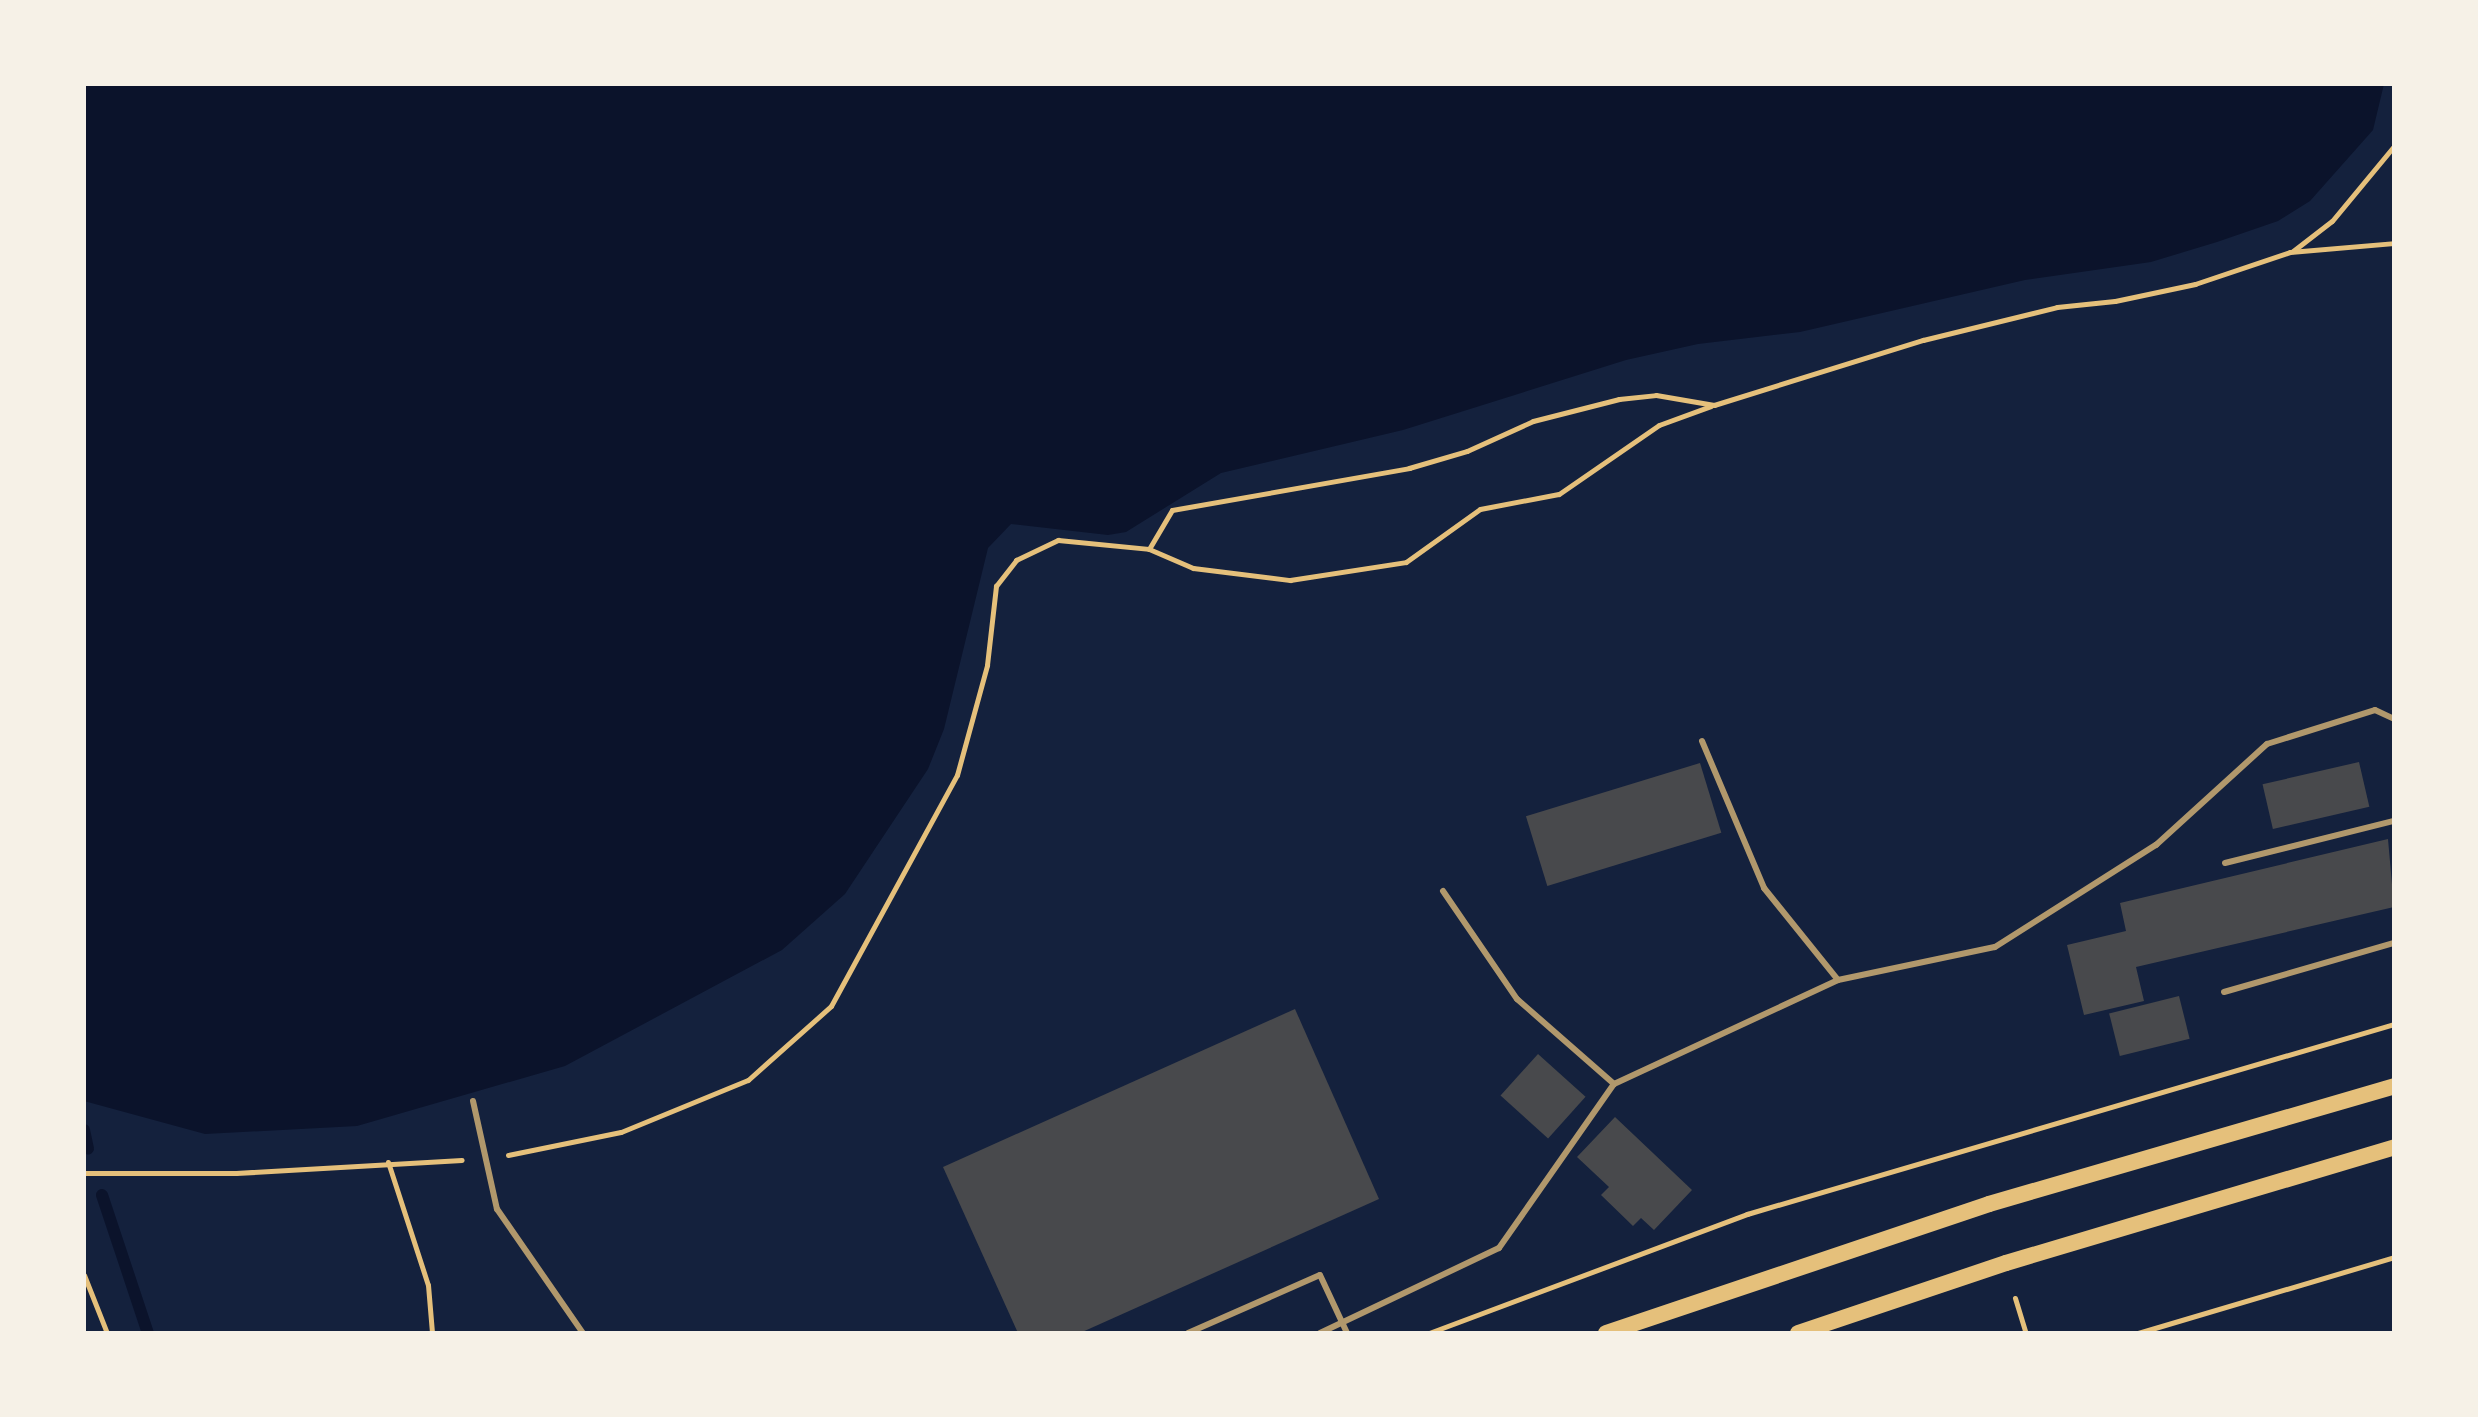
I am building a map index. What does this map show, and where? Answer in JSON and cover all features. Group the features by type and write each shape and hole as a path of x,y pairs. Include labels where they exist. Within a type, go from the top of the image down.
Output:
{"main road":[{"path":"1606,1333 1989,1204 2394,1086"},
{"path":"1798,1333 2006,1263 2394,1147"}],"lane":[{"path":"1320,1333 1499,1248 1614,1084 1838,980 1995,947 2156,845 2267,744 2375,710 2394,719"},
{"path":"1702,741 1764,888 1838,980"},
{"path":"2225,863 2394,821"},
{"path":"1443,891 1517,999 1614,1084"},
{"path":"2224,992 2394,943"},
{"path":"473,1101 497,1209 583,1333"},
{"path":"1188,1333 1320,1275 1347,1333"}],"path":[{"path":"2290,252 2332,221 2394,146"},
{"path":"84,1173 236,1173 388,1162 485,1160 621,1132 748,1080 831,1006 957,775 987,665 996,586 1016,560 1058,540 1149,549 1193,568 1290,580 1406,562 1480,509 1559,494 1659,425 1714,405 1829,373 1923,340 2057,307 2115,301 2195,284 2290,252 2394,243"},
{"path":"1149,549 1172,510 1409,468 1467,451 1533,421 1619,399 1656,395 1714,405"},
{"path":"1429,1333 1747,1214 2394,1024"},
{"path":"388,1162 428,1285 432,1333"},
{"path":"2138,1333 2394,1257"},
{"path":"84,1275 107,1333"},
{"path":"2015,1298 2026,1333"}],"water":[{"path":"84,84 2384,84 2373,130 2310,201 2278,221 2217,242 2151,262 2025,280 1800,332 1698,344 1626,360 1403,430 1221,473 1126,532 1108,535 1011,524 988,548 944,729 928,769 845,894 782,950 565,1066 357,1126 205,1134 84,1101"}],"building":[{"path":"2359,762 2369,807 2273,829 2263,784"},
{"path":"1700,763 1721,833 1547,886 1526,816"},
{"path":"2388,839 2394,907 2136,967 2144,1001 2084,1015 2067,945 2126,931 2120,903"},
{"path":"2179,996 2190,1039 2120,1056 2109,1013"},
{"path":"1295,1009 1379,1199 1080,1333 1018,1333 943,1167"},
{"path":"1538,1054 1586,1097 1548,1138 1501,1096"},
{"path":"1615,1117 1692,1190 1654,1230 1641,1218 1633,1226 1601,1195 1609,1187 1577,1157"}],"waterway":[{"path":"84,1130 88,1149"},
{"path":"102,1195 148,1333"}]}
